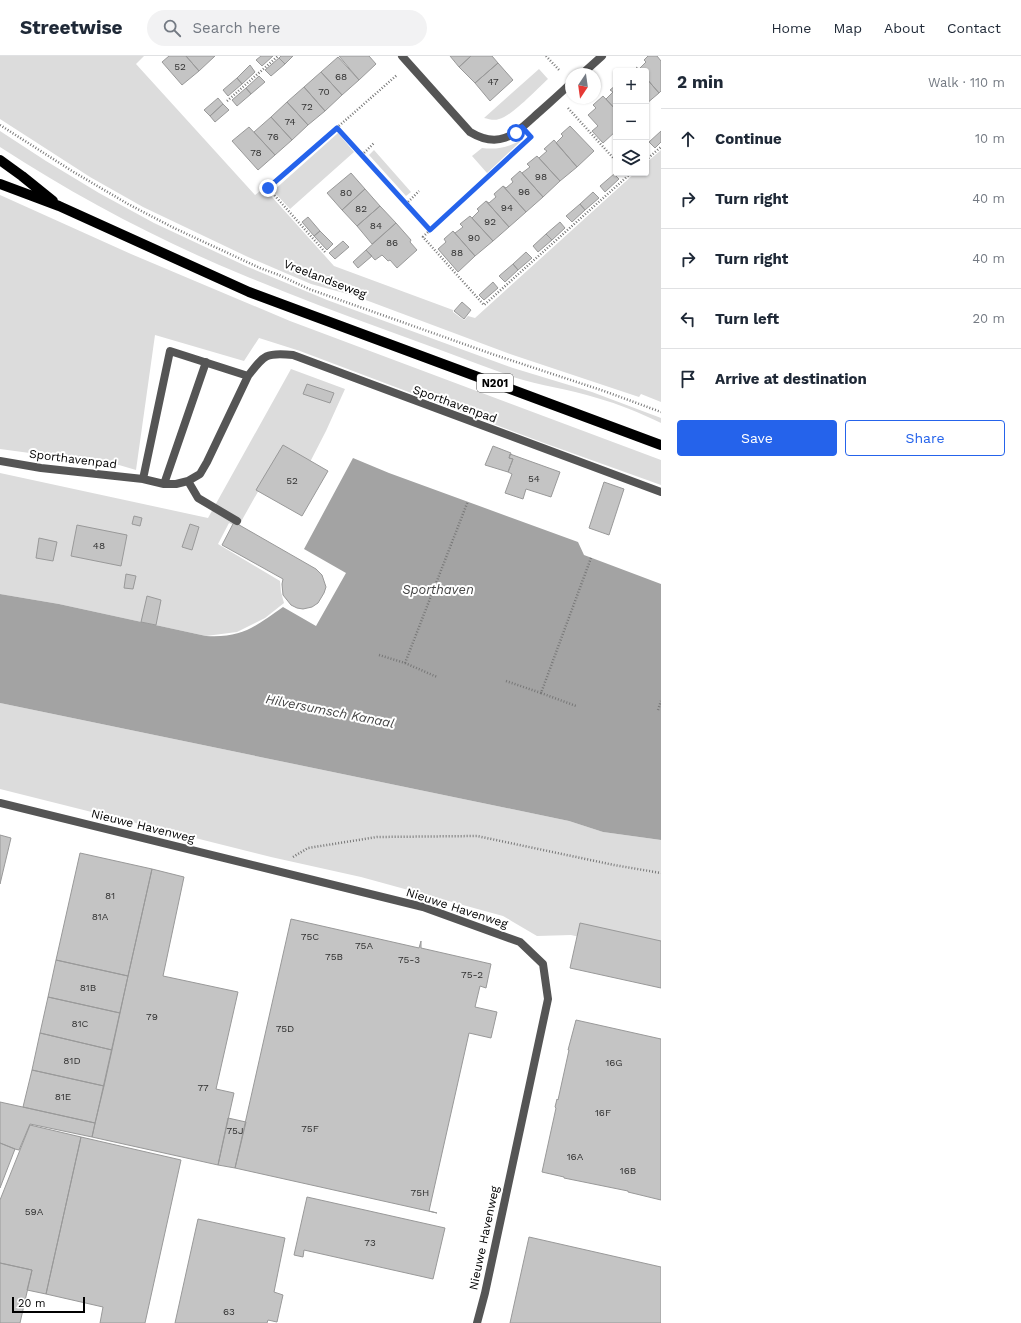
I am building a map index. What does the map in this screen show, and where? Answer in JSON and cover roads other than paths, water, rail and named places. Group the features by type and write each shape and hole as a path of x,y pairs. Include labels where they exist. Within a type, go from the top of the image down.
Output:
{"main road":[{"path":"0,160 59,206"},
{"path":"0,184 59,206"},
{"name":"N201","path":"59,206 249,292 661,445"}],"street":[{"path":"402,56 470,132 480,138 492,140 504,139 516,133 565,89"},
{"path":"589,68 602,56"},
{"path":"143,479 170,351 248,376"},
{"name":"Sporthavenpad","path":"0,461 41,468 143,479 164,484 176,484 188,481 200,474 208,462 248,376 258,363 266,356 277,354 293,356 661,492"},
{"path":"164,484 206,362"},
{"path":"188,481 198,498 237,522"},
{"name":"Nieuwe Havenweg","path":"0,803 423,907 520,942 543,964 548,999 485,1293 477,1323"}],"water":[{"path":"353,458 389,473 578,542 584,555 661,584 661,840 603,832 569,821 0,703 0,594 59,604 206,636 230,635 248,630 283,607 316,626 346,573 304,549"}],"water label":[{"name":"Sporthaven","path":"438,589"},
{"name":"Hilversumsch Kanaal","path":"330,711"}]}
